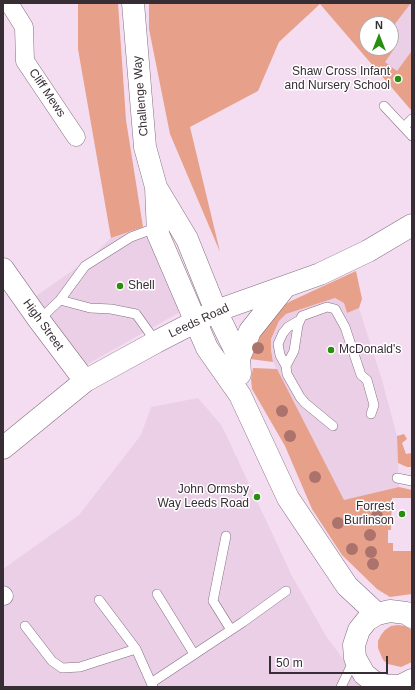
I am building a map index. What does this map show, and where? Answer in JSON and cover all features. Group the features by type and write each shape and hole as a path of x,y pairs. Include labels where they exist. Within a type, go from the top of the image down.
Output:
{"main road":[{"name":"Challenge Way","path":"133,3 145,147 156,187 158,234 207,348 240,395"},
{"name":"Challenge Way","path":"156,187 187,239 216,311 239,358"},
{"name":"Leeds Road","path":"3,448 85,381 156,342 216,311 320,274 360,255 412,225"},
{"name":"High Street","path":"3,268 39,320 85,381"},
{"path":"285,286 250,330 239,358 240,395 288,498 347,586 377,614"},
{"path":"347,586 359,630"},
{"path":"405,684 387,686 368,684 355,658 354,645 359,630 367,620 377,614 390,611 410,614"}],"street":[{"name":"Cliff Mews","path":"9,3 24,27 25,60 76,137"}],"lane":[{"path":"384,106 412,136"},
{"path":"404,127 412,119"},
{"path":"39,320 60,300 85,266 130,237 158,227"},
{"path":"60,300 90,308 111,309 136,314 156,342"},
{"path":"333,426 305,404 300,397 287,374 286,366 280,355 278,344 283,333 288,327 300,320 302,316 327,307 335,309 345,327 361,375 367,380 374,405 370,414"},
{"path":"286,366 294,351 300,320"},
{"path":"397,478 412,481"},
{"path":"226,536 213,601 231,630"},
{"path":"99,600 136,649 152,685 194,654 286,591"},
{"path":"157,594 194,654"},
{"path":"25,626 52,660 62,668 80,667 136,649"},
{"path":"341,687 355,658"}],"shaded area":[{"path":"78,3 118,3 126,120 143,227 111,238 78,49"},
{"path":"149,3 411,3 399,19 399,16 359,16 359,49 320,4 279,42 258,91 190,127 220,252 170,134 149,29"},
{"name":"Shaw Cross Infant and Nursery School","path":"321,3 412,3 411,110 366,56 399,56 399,16 359,16 359,48"},
{"path":"411,52 412,53 411,110 365,56 389,56 385,62 397,71"},
{"path":"143,227 182,311 84,366 36,296 89,259 111,238"},
{"path":"356,271 362,299 359,308 347,313 344,303 335,298 286,314 279,321 271,339 273,362 250,359 257,333 275,311 291,301"},
{"path":"335,298 344,303 347,313 359,308 382,380 397,436 399,487 344,501 273,362 271,350 271,339 279,321 286,314"},
{"path":"253,368 277,369 344,500 399,487 412,490 412,498 392,498 391,530 388,530 388,543 393,543 393,551 412,551 412,594 390,597 377,589 342,555 312,509 285,446 252,389 251,379"},
{"path":"198,398 222,426 292,576 326,636 364,687 3,687 3,569 79,515 141,435 151,407"},
{"path":"404,434 407,439 402,443 406,454 412,453 412,467 407,467 398,463 397,436"},
{"path":"391,626 405,626 412,630 412,662 401,667 388,664 383,660 378,648 378,641 385,630"}],"place":[{"name":"Shaw Cross Infant and Nursery School","path":"398,79"},
{"name":"Shell","path":"120,286"},
{"name":"McDonald's","path":"331,350"},
{"name":"John Ormsby Way Leeds Road","path":"257,497"},
{"name":"Forrest Burlinson","path":"402,514"}]}
